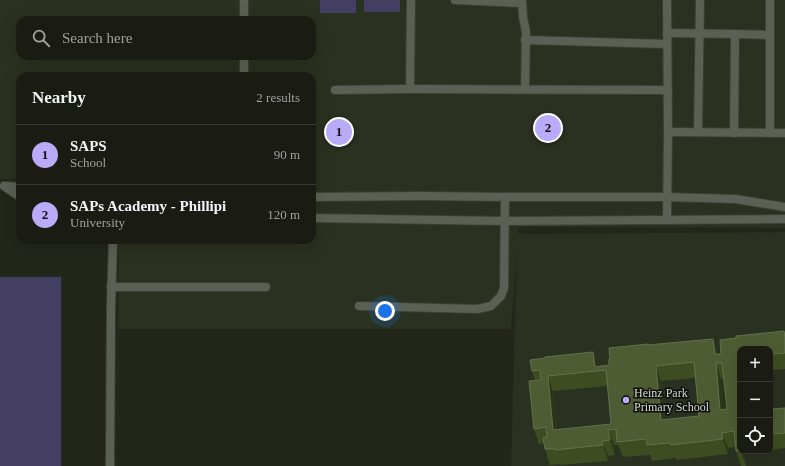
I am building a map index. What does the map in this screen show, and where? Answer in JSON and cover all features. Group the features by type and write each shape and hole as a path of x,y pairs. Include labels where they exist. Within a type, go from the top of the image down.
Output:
{"lane":[{"path":"244,0 244,16"},
{"path":"410,88 411,0"},
{"path":"455,0 522,1 525,28 525,89"},
{"path":"667,0 667,220"},
{"path":"698,132 700,0"},
{"path":"770,0 770,133"},
{"path":"667,33 770,35"},
{"path":"734,133 735,34"},
{"path":"525,40 667,44"},
{"path":"244,60 244,72"},
{"path":"335,90 410,88 668,90"},
{"path":"668,132 785,133"},
{"path":"2,186 16,187"},
{"path":"2,186 16,195"},
{"path":"316,197 667,197 735,199 785,206"},
{"path":"359,306 476,309 491,306 501,296 504,288 505,197"},
{"path":"765,219 767,204"},
{"path":"316,218 505,221 785,219"},
{"path":"110,466 111,287 113,244"},
{"path":"111,287 266,287"}],"shaded area":[{"path":"0,0 785,0 785,228 519,227 518,234 785,232 785,466 511,466 517,249 511,329 118,329 119,244 316,244 316,72 16,72 16,179 0,179"},
{"path":"320,0 356,0 356,13 320,13"},
{"path":"364,0 400,0 400,12 364,12"},
{"path":"0,277 61,277 61,466 0,466"}],"building":[{"path":"784,331 785,338 785,353 773,354 773,346 737,346 737,451 734,431 722,433 723,439 671,445 670,443 647,445 646,439 617,442 616,429 608,430 610,440 602,441 603,445 555,450 545,449 543,438 547,437 546,427 534,429 529,381 541,380 540,370 532,371 530,360 593,352 595,367 609,365 609,348 713,339 715,354 721,354 720,340 736,338 736,336","holes":["694,362 699,416 661,420 656,366","716,363 722,363 727,409 720,410","606,370 611,424 553,430 548,376"]},
{"path":"785,408 785,433 773,434 773,409"}],"place":[{"name":"SAPs Academy - Phillipi","path":"548,128"},
{"name":"SAPS","path":"339,132"},
{"name":"Heinz Park Primary School","path":"626,400"}]}
